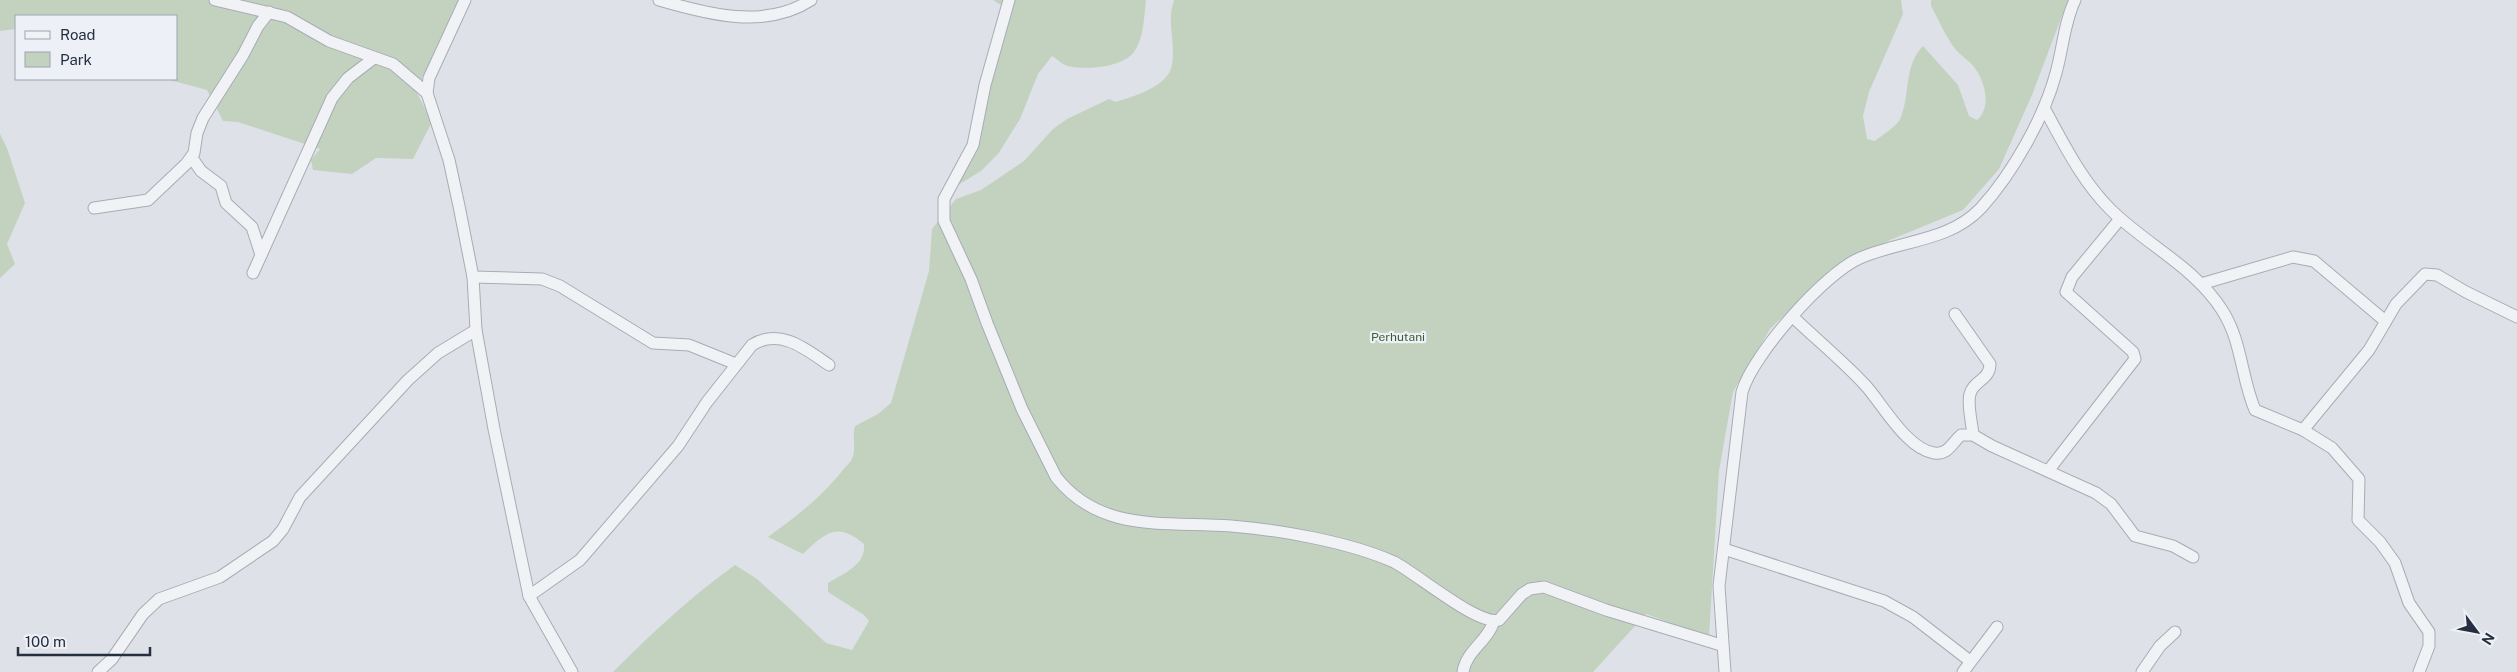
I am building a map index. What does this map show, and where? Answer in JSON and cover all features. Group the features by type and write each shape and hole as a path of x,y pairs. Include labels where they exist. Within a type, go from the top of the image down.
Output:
{"street":[{"path":"214,0 269,12 295,21 329,40 393,64 427,93"},
{"path":"465,0 430,78 427,93 448,160 473,277 476,330 494,430 529,596 572,672"},
{"path":"659,0 724,15 753,17 779,14 811,0"},
{"path":"1009,0 985,86 973,145 967,160 947,191 944,199 944,214 946,226 971,279 1022,409 1056,477 1073,496 1089,507 1116,518 1232,526 1280,532 1371,554 1406,568 1450,600 1494,621"},
{"path":"1726,671 1721,644 1719,586 1742,392 1746,379 1769,342 1839,270 1855,260 1944,234 1975,214 1995,191 2044,108 2056,74 2065,26 2075,0"},
{"path":"94,208 148,200 192,158 203,118 243,55 258,26 269,12"},
{"path":"253,272 332,98 348,78 374,58"},
{"path":"414,81 430,78"},
{"path":"2044,108 2091,187 2120,219 2202,284 2223,311 2240,351 2255,410 2303,430 2332,448 2359,479 2358,520 2380,542 2395,564 2409,603 2429,632 2429,646 2419,672"},
{"path":"192,158 201,171 221,186 226,203 252,227 261,255"},
{"path":"2048,471 2135,359 2133,352 2066,292 2072,277 2120,219"},
{"path":"2202,284 2293,257 2302,258 2314,261 2384,320"},
{"path":"2303,430 2369,350 2384,320 2408,290 2428,273 2517,317"},
{"path":"473,277 542,279 560,286 653,343 689,345 736,364"},
{"path":"1955,314 1990,364 1988,374 1973,388 1969,395 1973,435"},
{"path":"1793,317 1866,385 1897,427 1923,449 1931,452 1944,452 1950,449 1961,435 1973,435 1992,446 2104,498 2111,504 2134,536 2173,546 2193,558"},
{"path":"98,672 112,660 143,614 159,598 208,583 273,541 283,529 300,497 402,387 438,354 476,330"},
{"path":"529,596 580,560 678,446 707,402 736,364 756,343 780,339 796,343 829,365"},
{"path":"1724,549 1884,601 1913,617 1970,662"},
{"path":"1463,672 1466,662 1489,634 1494,621 1504,616 1522,594 1530,589 1544,587 1606,610 1721,644"},
{"path":"1962,672 1997,626"},
{"path":"2142,672 2160,646 2175,632"}],"green space":[{"path":"0,0 461,0 439,50 423,75 417,93 432,122 413,159 376,158 352,174 313,170 311,160 320,149 238,122 223,121 207,90 170,80 178,80 178,15 15,15 15,29 0,31"},
{"path":"993,0 1146,0 1140,40 1129,57 1112,65 1081,68 1065,65 1052,56 1038,74 1020,119 998,154 981,171 955,187 976,152 987,96 1012,12"},
{"name":"Perhutani","path":"1174,0 1901,0 1903,14 1869,92 1863,116 1867,139 1875,141 1893,127 1901,117 1910,71 1917,54 1923,46 1958,85 1969,116 1977,120 1982,115 1986,101 1981,79 1972,65 1949,40 1931,6 1931,0 2068,0 2032,95 1999,169 1963,210 1890,240 1830,270 1770,329 1733,392 1719,471 1709,637 1646,614 1593,672 613,672 672,616 735,565 757,579 826,643 852,650 869,621 864,615 828,592 828,583 858,563 864,551 864,544 846,533 832,532 818,540 803,554 768,537 816,498 850,462 854,452 855,426 878,414 891,403 929,271 932,229 956,199 981,190 1024,161 1053,129 1067,119 1109,99 1116,102 1149,90 1164,79 1172,65 1171,17"},
{"path":"0,134 7,148 25,203 7,244 15,264 0,278"}]}
